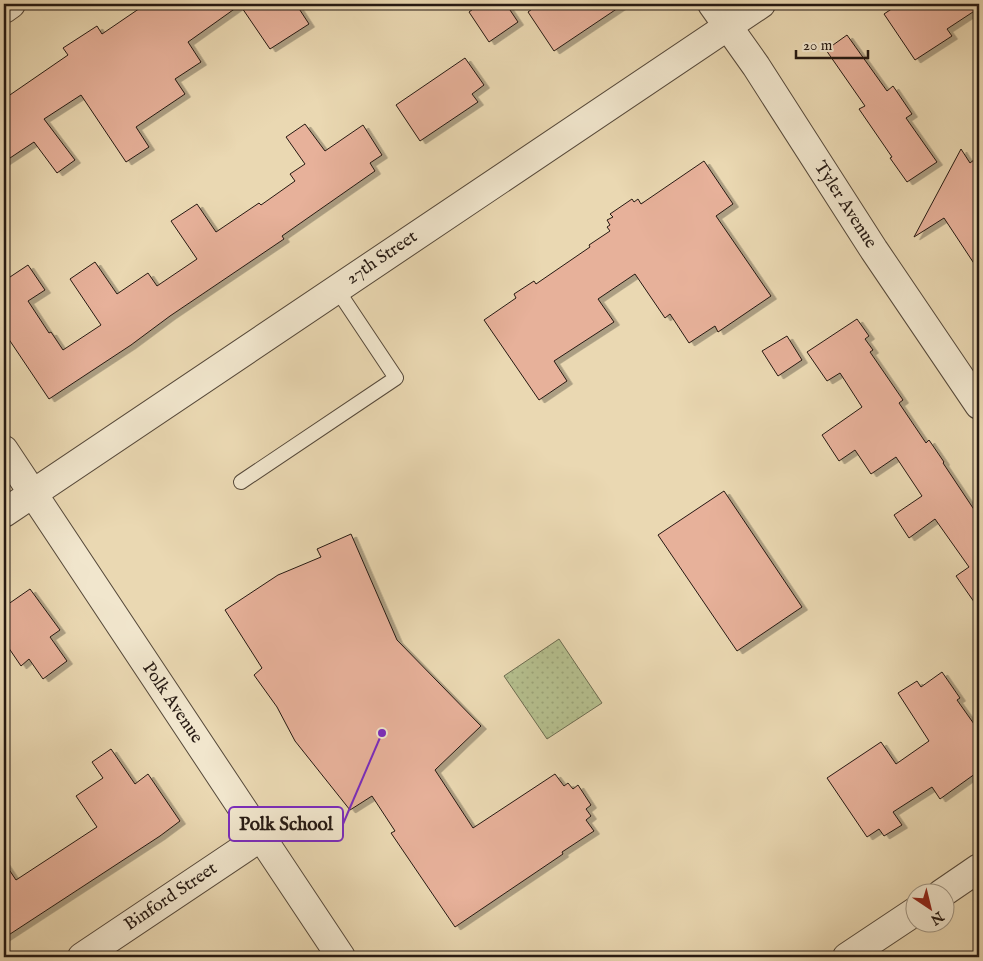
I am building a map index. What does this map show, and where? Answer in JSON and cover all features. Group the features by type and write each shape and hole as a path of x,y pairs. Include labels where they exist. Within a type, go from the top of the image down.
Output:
{"street":[{"path":"4,9 11,4"},
{"name":"Tyler Avenue","path":"712,4 756,66 874,250 979,405"},
{"name":"27th Street","path":"4,513 761,4"},
{"name":"Polk Avenue","path":"4,450 341,957"},
{"name":"Binford Street","path":"82,957 261,837"},
{"path":"956,884 979,868"},
{"path":"847,957 906,918"}],"lane":[{"path":"241,482 396,378 336,288"}],"green space":[{"path":"559,639 602,703 547,739 504,676"}],"building":[{"path":"146,4 296,4 309,24 270,49 240,5 188,42 201,62 175,79 185,94 136,127 149,147 126,162 81,95 44,119 75,160 57,173 34,142 4,162 4,99 68,55 63,48 97,26 102,34"},
{"path":"480,4 506,4 518,22 489,42 469,12"},
{"path":"539,4 624,4 554,51 528,12"},
{"path":"899,4 979,4 979,8 947,29 952,36 915,60 884,14"},
{"path":"847,35 887,91 893,86 912,114 906,118 937,162 907,182 859,109 865,106 826,50"},
{"path":"465,58 484,85 472,94 478,102 420,141 396,105"},
{"path":"305,124 325,151 363,125 382,155 370,163 375,171 282,236 284,239 170,316 131,345 49,399 4,332 4,281 28,265 45,290 28,301 49,333 51,332 63,350 101,325 70,279 95,262 117,294 148,273 157,286 197,259 171,221 197,204 216,232 259,203 261,205 295,181 290,174 305,164 286,137"},
{"path":"961,149 970,163 979,156 979,271 944,218 914,237"},
{"path":"704,161 733,204 716,216 771,296 718,332 715,326 689,343 670,314 665,318 635,274 598,299 614,322 554,361 567,381 539,400 484,320 516,298 514,294 534,281 536,284 610,231 607,227 610,225 607,220 613,217 610,214 632,199 634,202 638,199 641,204"},
{"path":"857,319 869,336 865,339 873,350 870,352 903,400 899,403 926,443 929,440 979,517 979,609 956,576 969,567 935,519 909,538 894,515 922,496 896,457 871,474 855,450 839,461 822,435 862,407 840,373 827,381 807,352"},
{"path":"787,336 802,360 778,376 762,351"},
{"path":"724,491 802,607 737,651 658,535"},
{"path":"351,534 397,640 481,726 435,770 473,828 555,774 564,786 568,783 573,789 578,785 591,805 586,809 591,816 586,820 594,831 455,927 391,833 395,831 372,796 350,810 295,741 277,707 254,675 262,668 225,610 278,575 321,557 317,549"},
{"path":"30,589 60,630 50,637 67,661 43,679 29,659 21,666 4,641 4,607"},
{"path":"942,672 960,698 957,700 979,731 979,771 940,799 932,787 893,812 902,825 884,836 879,829 867,837 827,778 881,742 896,764 929,741 898,693 917,681 921,687"},
{"path":"111,749 135,784 148,774 180,821 4,938 4,862 16,880 97,827 76,796 103,778 92,762"}],"place":[{"name":"Polk School","path":"382,733"}]}
